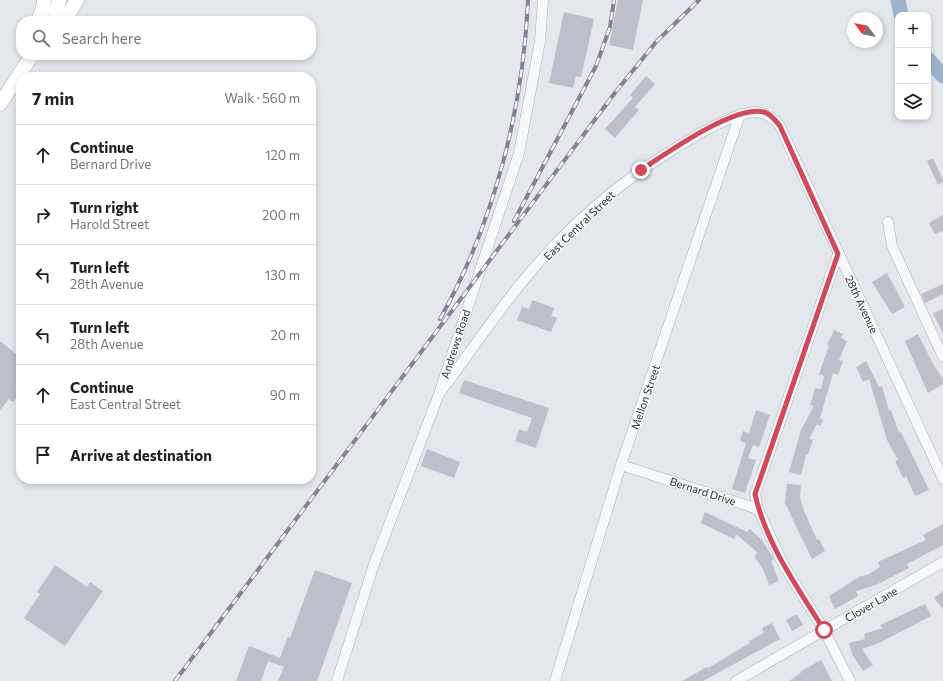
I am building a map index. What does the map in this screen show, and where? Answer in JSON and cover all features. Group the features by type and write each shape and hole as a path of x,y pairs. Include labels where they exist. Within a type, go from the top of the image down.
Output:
{"main road":[{"path":"40,16 44,0"},
{"path":"45,16 49,0"},
{"path":"55,16 60,0"},
{"path":"67,16 77,0"},
{"path":"20,72 26,60"},
{"path":"19,72 26,60"},
{"path":"23,72 36,60"},
{"path":"0,104 16,77"},
{"path":"9,89 16,79"}],"street":[{"name":"Andrews Road","path":"337,681 374,564 439,394 519,153 540,41 543,0"},
{"name":"28th Avenue","path":"740,114 765,112 780,126 943,479"},
{"name":"East Central Street","path":"439,394 512,296 551,249 600,202 641,170 700,132 740,114"},
{"name":"Mellon Street","path":"555,681 621,465 740,114"},
{"path":"888,222 892,246 943,357"},
{"path":"838,254 755,494 758,509 783,564 824,630 850,681"},
{"name":"Bernard Drive","path":"621,465 758,509"},
{"name":"Clover Lane","path":"736,681 943,562"}],"building":[{"path":"618,0 643,0 633,50 609,45"},
{"path":"564,12 594,19 581,77 576,76 573,88 549,83"},
{"path":"646,76 655,84 635,107 639,110 615,138 605,129 633,98 630,95"},
{"path":"933,158 943,180 943,182 938,185 927,161"},
{"path":"943,215 943,231 935,234 929,223"},
{"path":"887,273 905,307 892,314 872,282"},
{"path":"943,284 943,294 925,303 921,294"},
{"path":"532,300 554,308 551,316 557,318 551,332 517,320 522,307 529,309"},
{"path":"943,309 943,334 933,313"},
{"path":"834,330 843,334 841,338 847,341 839,360 843,361 838,375 833,373 820,418 823,420 820,426 817,424 809,439 813,440 808,454 806,454 801,475 789,472 801,430 814,406 810,405 815,388 821,389 824,376 819,374 829,346 827,345"},
{"path":"918,334 933,364 943,379 943,384 928,393 905,341"},
{"path":"0,341 16,354 16,398 13,402 9,399 0,410"},
{"path":"866,361 879,387 882,386 889,411 891,410 899,433 901,432 929,490 915,496 906,476 903,478 895,461 898,460 887,440 869,379 863,382 856,367"},
{"path":"464,380 549,408 536,448 515,441 519,429 527,432 532,418 459,393"},
{"path":"756,410 770,415 759,447 753,445 748,458 756,460 745,493 732,489 746,443 740,441 743,431 749,433"},
{"path":"427,449 460,462 454,478 421,466"},
{"path":"787,484 801,485 800,498 805,513 817,540 819,539 825,551 812,559 785,503"},
{"path":"705,512 747,532 750,529 761,539 774,559 771,561 779,581 769,585 763,569 754,556 758,553 736,534 734,539 701,523"},
{"path":"943,524 943,545 907,564 909,568 876,585 856,591 858,596 835,609 829,596 859,577 869,574 880,567 878,562 926,540 923,535"},
{"path":"55,565 87,587 90,582 103,591 65,646 24,618 40,594 37,592"},
{"path":"315,570 352,583 317,681 278,681 284,667 268,661 261,681 236,681 249,646 280,658 288,637 290,638"},
{"path":"943,591 943,609 934,598"},
{"path":"925,604 931,616 879,643 862,649 873,665 863,671 852,654 849,643 865,639 864,634 882,628 880,625"},
{"path":"797,614 803,625 792,631 786,620"},
{"path":"772,623 780,639 703,681 682,681 707,667 708,668 750,643 749,641 764,633 762,628"},
{"path":"821,660 832,681 789,681 801,673 800,672"}],"waterway":[{"path":"898,0 900,12"},
{"path":"931,62 943,76"}],"railway":[{"path":"440,319 476,244 502,165 520,83 528,0"},
{"path":"514,221 596,66 610,27 614,0"},
{"path":"175,681 614,94 656,42 699,0"}],"route":[{"path":"641,170 700,132 740,114 765,112 780,126 838,254 755,494 758,509 783,564 824,630"}]}
